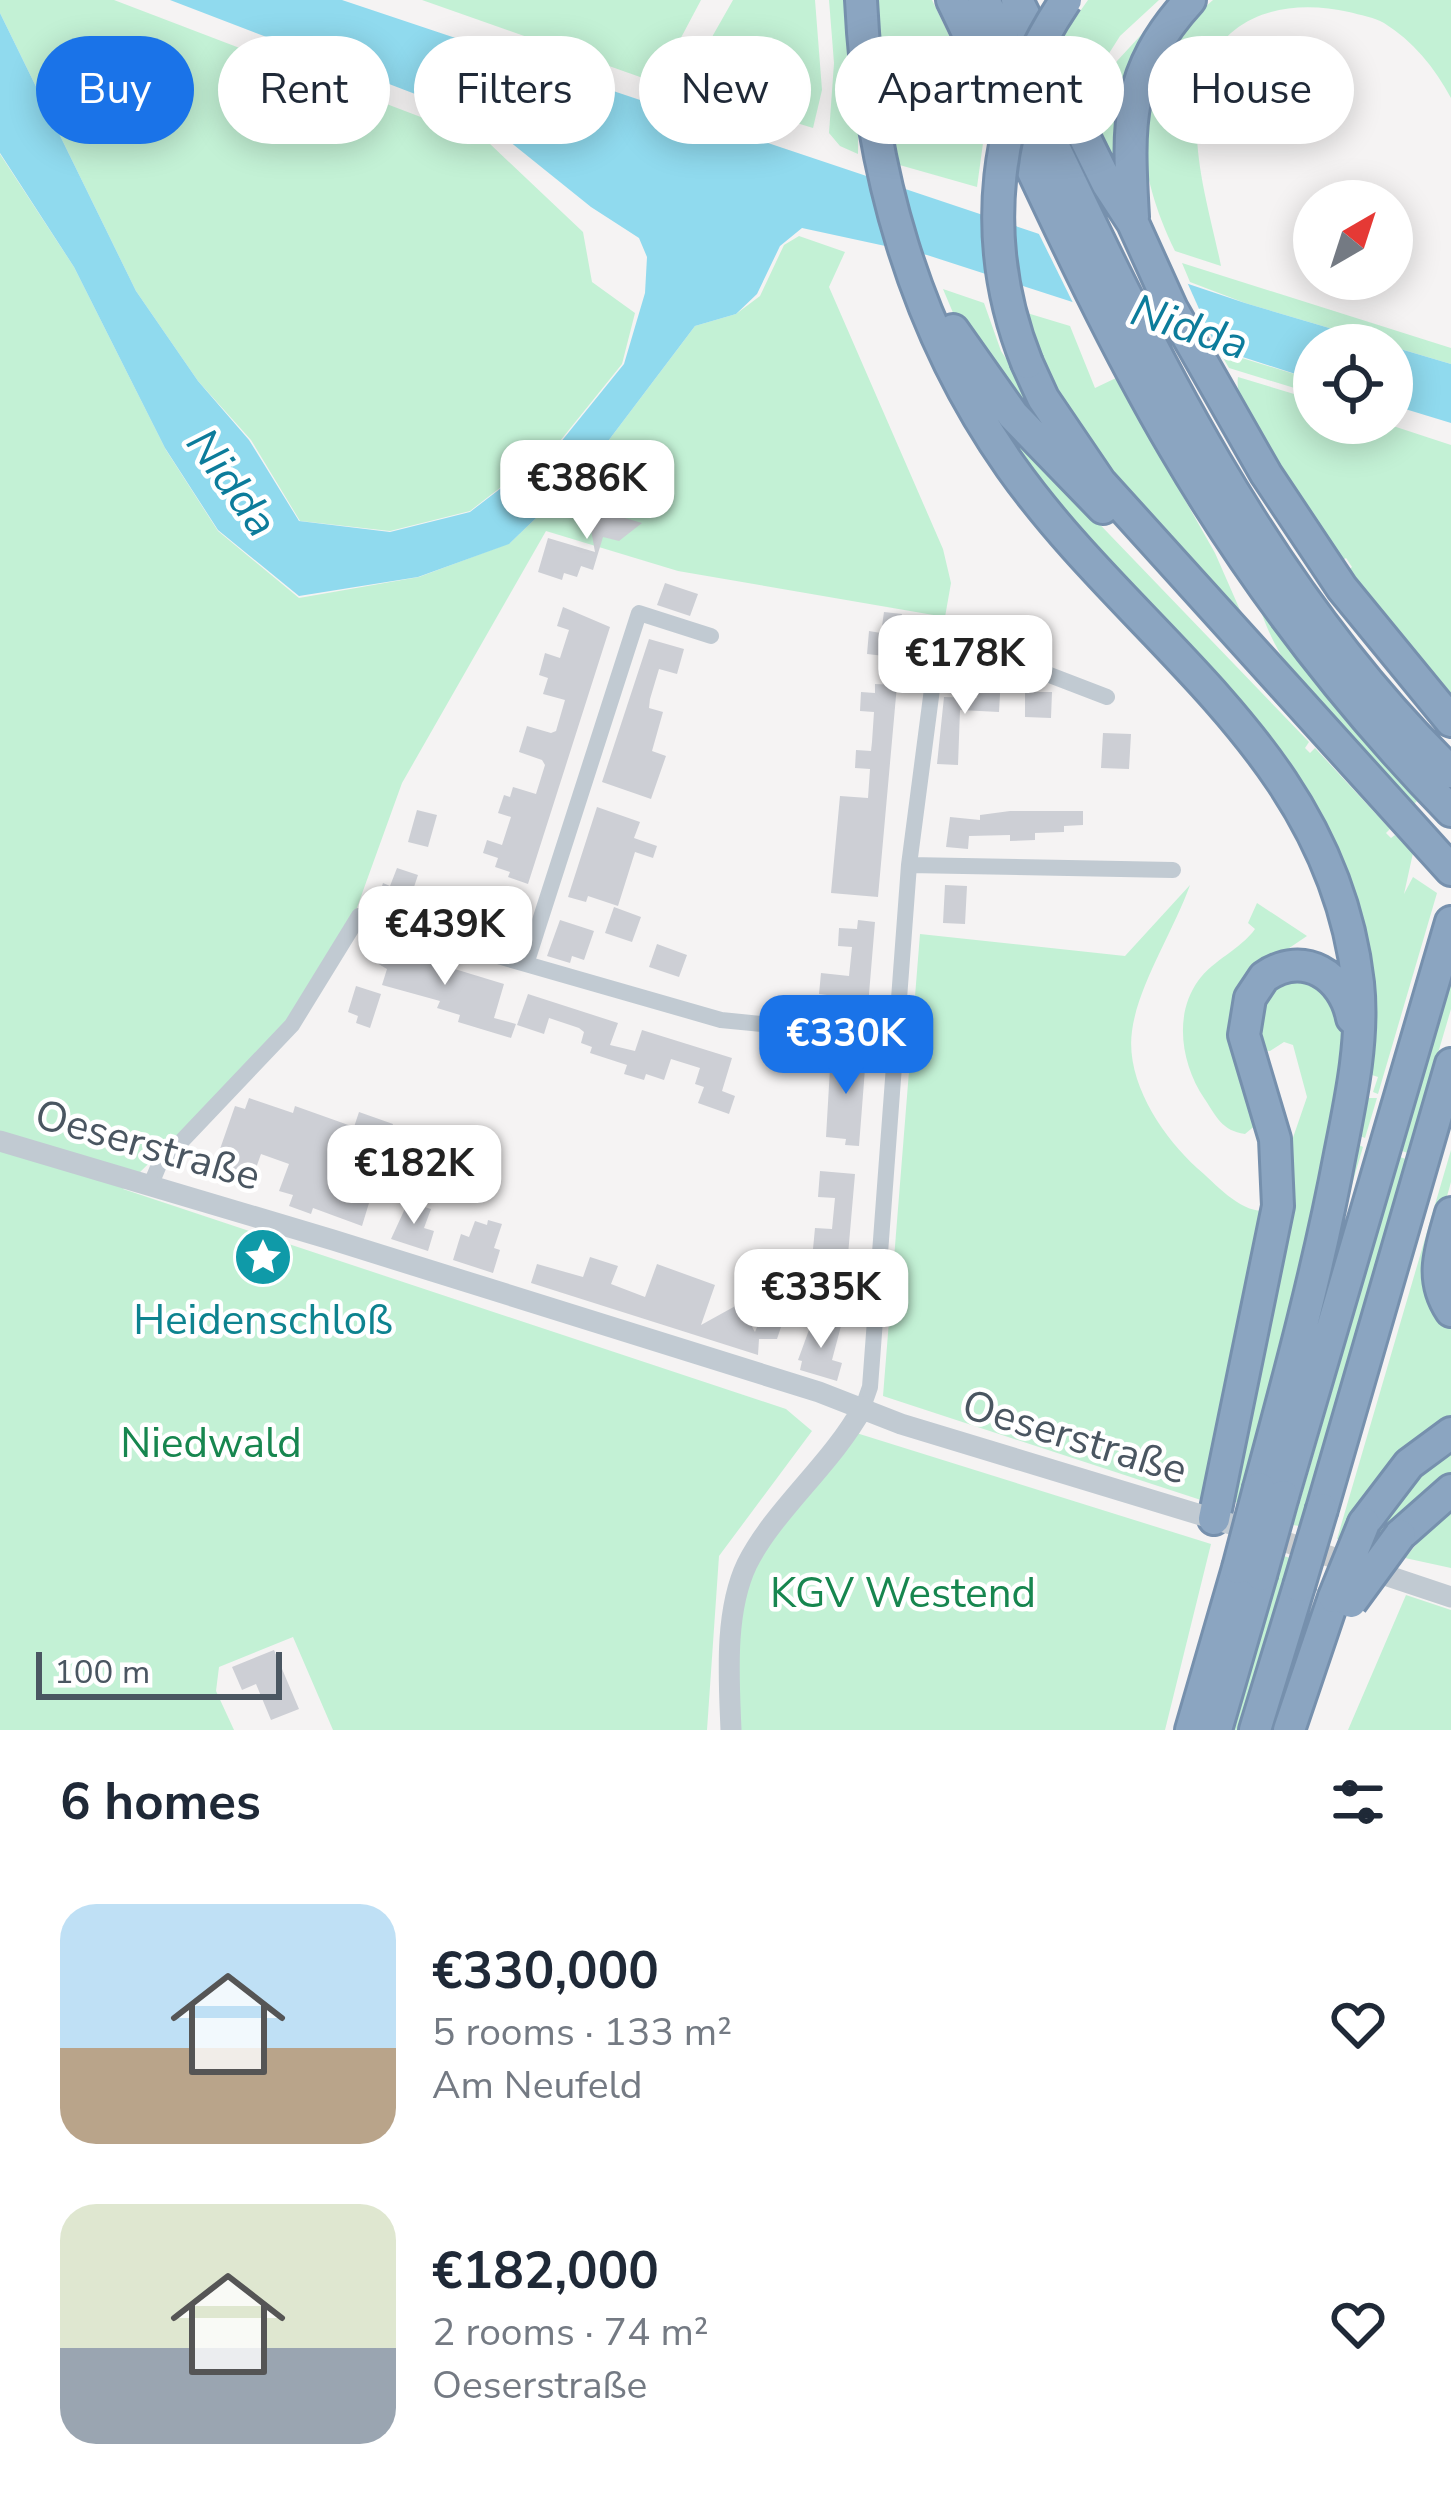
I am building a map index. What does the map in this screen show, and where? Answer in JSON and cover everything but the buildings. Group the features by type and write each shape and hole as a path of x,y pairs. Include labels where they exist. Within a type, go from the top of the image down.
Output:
{"highway":[{"path":"861,0 880,155 895,218 978,416 1012,469 1229,711 1305,814 1333,878 1349,933 1358,986 1355,1045 1330,1207 1271,1492"},
{"path":"952,0 1128,362 1185,465 1280,612 1333,682 1451,811"},
{"path":"984,0 1162,365 1212,455 1298,587 1390,706 1451,772"},
{"path":"1017,0 1210,381 1342,588 1451,721"},
{"path":"1066,0 1041,39 1013,104 1001,164 997,209 1004,292 1027,363 1043,398 1100,482 1451,866"},
{"path":"1133,223 1128,157 1133,99 1155,44 1190,0"},
{"path":"934,314 1052,459 1172,565"},
{"path":"1216,1730 1249,1571 1271,1492 1451,922"},
{"path":"1224,1522 1278,1206 1275,1139 1244,1035 1250,998 1272,972 1303,966 1328,974 1346,994 1355,1045"},
{"path":"1255,1730 1451,1064"},
{"path":"1451,1213 1437,1286 1451,1311"},
{"path":"1292,1720 1342,1599 1364,1523 1408,1464 1451,1433"},
{"path":"1342,1599 1400,1534 1451,1490"},
{"path":"1191,1730 1249,1571"}],"street":[{"path":"527,962 639,613 711,636"},
{"path":"731,1730 731,1653 738,1590 746,1566 825,1465 863,1407 870,1387 908,865 935,665 1021,664 1107,698"},
{"path":"908,865 1173,870"},
{"path":"151,1184 159,1165 292,1025 359,916 721,1020 896,1037"},
{"name":"Oeserstraße","path":"0,1141 151,1184 1224,1522"},
{"path":"1385,1575 1451,1597"}],"green space":[{"path":"0,0 114,0 218,40 218,144 390,144 390,105 414,114 414,144 490,144 583,232 592,282 635,313 622,364 560,441 470,511 390,531 300,521 251,440 198,381 136,291 64,144 194,144 194,36 36,36 36,87 0,13"},
{"path":"422,0 701,0 682,36 639,36 639,77 615,68 615,36 524,36"},
{"path":"733,0 815,0 822,90 813,128 811,36 713,36"},
{"path":"829,0 852,0 855,36 835,36 835,140 829,133 834,63"},
{"path":"874,0 932,0 949,36 877,36"},
{"path":"1088,0 1159,0 1120,36 1062,36"},
{"path":"1213,0 1451,0 1451,98 1404,38 1380,21 1349,12 1287,9 1249,20 1228,36 1179,36"},
{"path":"1165,9 1158,36 1148,36 1148,72 1120,177 1104,144 1124,144 1124,53"},
{"path":"1148,102 1148,144 1197,144 1221,266 1175,251 1150,182 1145,117"},
{"path":"858,144 858,154 840,146"},
{"path":"983,144 977,187 896,164 886,147"},
{"name":"Niedwald","path":"0,154 74,267 166,450 218,531 299,598 419,577 510,543 587,469 695,326 736,314 760,296 784,245 799,236 845,252 829,287 943,549 951,583 945,617 678,571 546,531 402,783 355,913 288,1025 123,1189 786,1409 812,1431 719,1556 707,1730 333,1730 293,1637 219,1667 216,1691 234,1730 0,1730"},
{"path":"1182,263 1375,324 1316,324 1190,282"},
{"path":"943,289 984,303 1001,351 1101,502 959,327"},
{"path":"1027,313 1070,326 1095,388 1116,378 1215,553 1247,626 1082,431 1037,359 1041,356"},
{"path":"1413,336 1451,348 1451,364 1413,353"},
{"path":"1219,351 1293,374 1293,388 1229,368"},
{"path":"1238,377 1293,394 1293,444 1413,444 1413,433 1451,445 1451,701 1346,572 1352,567 1346,558 1339,562 1260,443 1239,395"},
{"path":"985,405 1309,742 1305,748 1310,753 1315,748 1390,829 1386,833 1391,838 1395,835 1413,853 1404,894 1413,877 1437,893 1378,1094 1373,1092 1378,1077 1372,1075 1366,1098 1377,1098 1365,1138 1360,1136 1357,1144 1363,1147 1318,1300 1367,1059 1333,858 1052,508"},
{"path":"1261,611 1347,723 1417,801 1412,806 1306,691 1272,639"},
{"path":"1190,885 1136,1013 1131,1050 1134,1069 1159,1124 1184,1155 1237,1202 1265,1211 1207,1502 883,1396 920,934 1125,956"},
{"path":"1257,903 1307,936 1258,969 1257,1124 1245,1134 1220,1122 1196,1085 1186,1056 1183,1025 1198,981 1255,929 1248,923"},
{"path":"1283,978 1319,980 1345,1028 1344,1063 1307,1254 1239,1503 1225,1498 1286,1158 1307,1097 1293,1045 1284,1042 1270,1051 1261,1050 1257,1006"},
{"path":"1451,982 1451,1009 1299,1526 1293,1525 1400,1157 1406,1159 1408,1153 1402,1151"},
{"path":"1451,1150 1451,1182 1428,1263 1441,1312 1451,1327 1451,1424 1345,1540 1337,1539"},
{"name":"KGV Westend","path":"850,1431 1211,1544 1165,1730 735,1730 740,1576"},
{"path":"1451,1443 1451,1476 1375,1548 1364,1546 1400,1487"},
{"path":"1451,1503 1451,1568 1405,1558"},
{"path":"1284,1556 1290,1558 1241,1730 1232,1730"},
{"path":"1406,1595 1451,1610 1451,1730 1348,1730"}],"water":[{"path":"170,0 342,0 449,36 414,36 414,94 390,84 390,36 264,36"},
{"name":"Nidda","path":"0,13 36,87 36,144 64,144 136,291 198,381 249,440 299,521 390,532 470,512 560,443 624,364 645,293 647,257 639,238 591,207 513,144 615,144 615,92 639,100 639,144 771,144 1316,324 1293,324 1293,373 927,255 802,228 780,246 757,294 736,314 695,326 587,469 509,544 418,577 299,596 218,530 165,448 74,267 0,153"},
{"path":"1413,353 1451,364 1451,423 1413,411"}],"pier":[{"path":"1035,226 1183,273 1221,358 1077,311"}],"tunnel":[{"path":"1258,1533 1359,1566"}],"place":[{"name":"Heidenschloß","path":"263,1257"}]}
